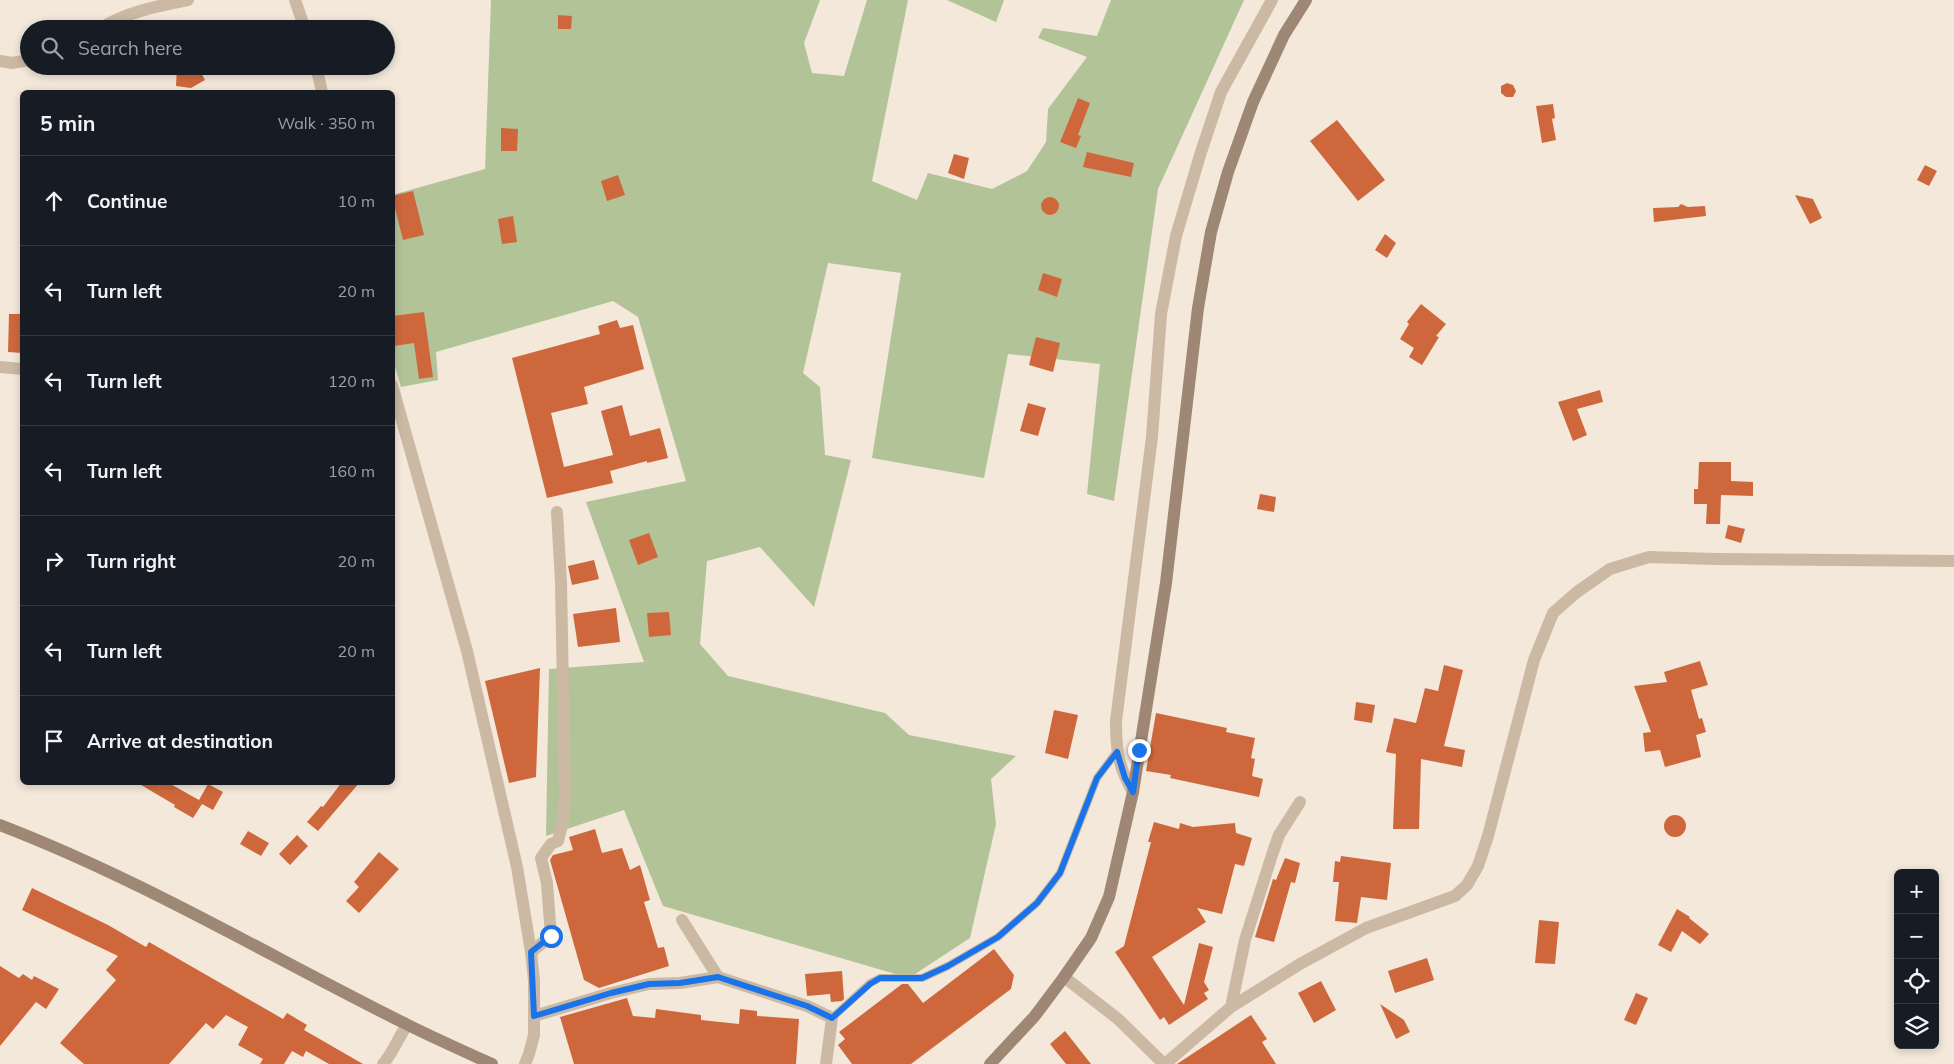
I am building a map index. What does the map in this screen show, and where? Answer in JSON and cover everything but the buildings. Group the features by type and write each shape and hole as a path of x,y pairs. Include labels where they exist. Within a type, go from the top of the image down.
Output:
{"main road":[{"path":"990,1064 1034,1017 1064,977 1091,938 1109,897 1133,792 1166,583 1198,308 1211,232 1228,172 1253,102 1284,36 1306,0"},
{"path":"0,824 44,842 164,899 407,1025 492,1064"}],"street":[{"path":"116,20 151,7 188,0"},
{"path":"295,0 302,20"},
{"path":"1133,792 1125,778 1117,752 1116,721 1152,437 1162,314 1176,236 1221,92 1272,0"},
{"path":"0,61 12,63 20,62"},
{"path":"318,75 322,90"},
{"path":"0,367 20,369"},
{"path":"395,396 467,652 517,867 531,952 534,1016 534,1035 530,1054 525,1064"},
{"path":"531,952 551,936 546,883 541,858 551,844 558,841 563,821 565,796 562,583 557,512"},
{"path":"1064,977 1118,1019 1164,1064 1231,1007 1300,964 1366,928 1455,896 1467,886 1478,866 1488,836 1534,660 1553,614 1577,592 1610,568 1649,557 1954,561"},
{"path":"1231,1007 1245,940 1272,855 1279,835 1300,802"},
{"path":"682,920 718,977"},
{"path":"534,1016 602,995 649,984 680,983 718,977 807,1006 832,1018 826,1064"},
{"path":"383,1064 407,1025"}],"lane":[{"path":"832,1018 870,984 880,978 922,978 931,974 998,937 1037,903 1060,873 1097,778 1117,752"}],"green space":[{"path":"491,0 820,0 804,43 812,73 844,76 867,0 908,0 872,181 917,200 928,173 992,189 1027,171 1046,142 1048,109 1087,57 1038,38 1043,28 1097,36 1111,0 1244,0 1158,189 1114,501 1087,494 1100,364 1008,354 984,478 872,458 901,273 828,263 803,373 820,387 825,455 851,460 814,607 760,547 707,561 700,644 728,676 885,713 909,735 1016,756 991,779 996,824 970,938 909,978 663,906 624,810 546,836 549,669 644,662 586,502 686,481 638,317 613,301 436,352 438,380 401,387 395,366 395,194 485,169"},
{"path":"947,0 1004,0 996,22"}],"route":[{"path":"551,936 531,952 534,980 534,1016 574,1003 649,984 680,983 718,977 769,992 807,1006 832,1018 864,988 880,978 922,978 948,966 998,937 1037,903 1060,873 1097,778 1117,752 1125,778 1133,792 1139,750"}]}
